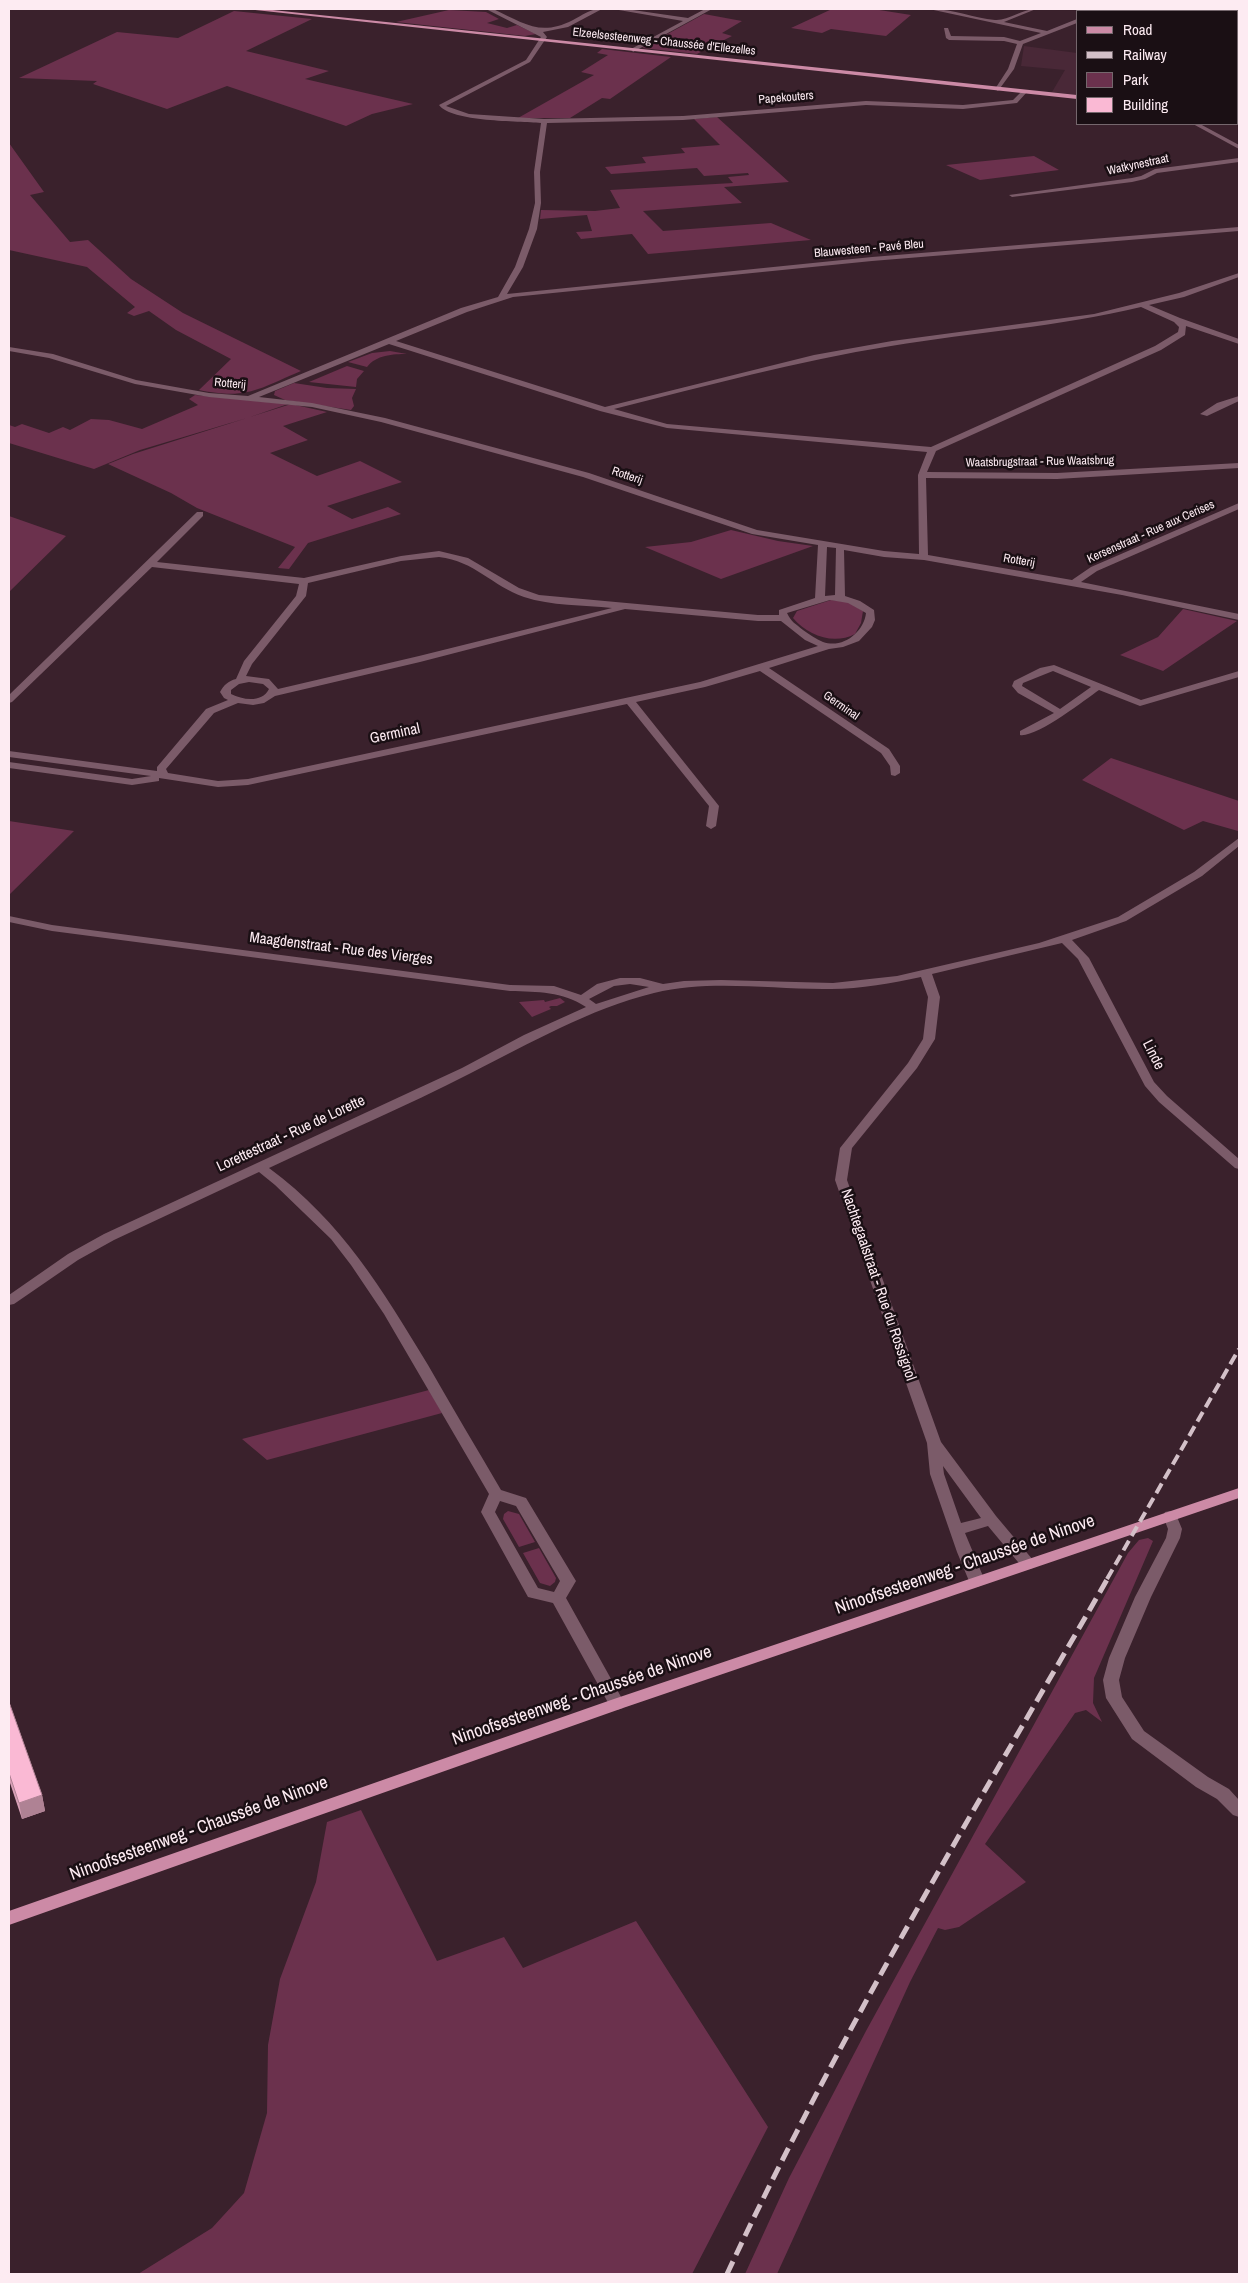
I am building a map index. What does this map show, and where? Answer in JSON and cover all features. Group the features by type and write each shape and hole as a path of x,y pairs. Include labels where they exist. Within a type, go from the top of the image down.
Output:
{"main road":[{"name":"Elzeelsesteenweg - Chaussée d'Ellezelles","path":"249,9 1076,97"},
{"name":"Ninoofsesteenweg - Chaussée de Ninove","path":"9,1918 617,1704 1239,1493"}],"street":[{"path":"489,9 543,34 543,40"},
{"path":"537,31 566,26 599,9"},
{"path":"616,9 689,20"},
{"path":"633,50 709,9"},
{"path":"932,9 1046,32"},
{"path":"998,22 1033,9"},
{"path":"946,29 949,38 1004,39 1020,43 1076,21"},
{"name":"Papekouters","path":"543,40 528,60 442,105 445,109 469,116 544,121 683,118 866,103 963,107 1015,102 1024,92"},
{"path":"998,89 1011,69 1020,43"},
{"path":"502,298 519,267 533,229 538,203 537,172 544,121"},
{"path":"1198,125 1239,147"},
{"name":"Watkynestraat","path":"1012,195 1132,180 1143,178 1155,171 1239,160"},
{"name":"Blauwesteen - Pavé Bleu","path":"251,398 295,378 464,310 502,298 872,259 1239,229"},
{"path":"603,410 814,357 892,343 1035,325 1143,305 1181,295 1239,275"},
{"path":"1143,305 1177,320 1239,342"},
{"path":"388,341 603,410 667,426 932,450 1158,348 1182,334 1183,327 1177,320"},
{"name":"Rotterij","path":"9,349 50,356 135,382 209,395 312,405 390,422 586,475 737,527 840,547 924,557 1074,583 1239,617"},
{"path":"1204,414 1220,405 1239,398"},
{"path":"924,557 922,474 932,450"},
{"name":"Waatsbrugstraat - Rue Waatsbrug","path":"922,474 1066,475 1239,466"},
{"name":"Kersenstraat - Rue aux Cerises","path":"1074,583 1094,569 1239,506"},
{"path":"9,700 200,514"},
{"path":"820,599 822,544"},
{"path":"840,547 840,598"},
{"path":"150,564 304,581 418,556 442,554 467,560 526,596 758,618 784,618 786,622 827,646"},
{"path":"240,680 247,663 301,596 304,581"},
{"name":"Germinal","path":"9,754 218,784 248,782 702,685 762,668 827,646 857,639 862,635 871,619 870,612 858,603 840,598 820,599 782,612 784,618"},
{"path":"273,693 274,688 266,681 258,679 240,680 227,687 225,692 227,696 237,700 260,700 273,693 612,612 625,606"},
{"name":"Germinal","path":"762,668 885,751 895,766 895,773"},
{"path":"1059,712 1021,691 1017,686 1018,681 1043,670 1054,668 1140,703 1239,674"},
{"path":"1024,734 1098,686"},
{"path":"165,777 161,769 210,711 237,700"},
{"path":"630,701 714,806 711,826"},
{"name":"Germinal","path":"9,765 132,782 165,777"},
{"path":"594,1008 582,999 595,988 613,982 647,982 662,988 706,983 833,986 926,974 1065,939 1122,919 1162,897 1205,869 1239,841"},
{"name":"Maagdenstraat - Rue des Vierges","path":"9,919 52,928 510,988 559,990 582,999"},
{"name":"Linde","path":"1065,939 1084,958 1149,1083 1163,1099 1239,1165"},
{"name":"Nachtegaalstraat - Rue du Rossignol","path":"926,974 934,997 929,1039 913,1065 846,1148 842,1180 872,1272 934,1443 937,1474 977,1581"},
{"name":"Lorettestraat - Rue de Lorette","path":"9,1301 88,1248 466,1072 528,1038 594,1008 662,988"},
{"path":"260,1167 280,1182 336,1236 356,1262 390,1313 496,1494 521,1502 568,1581 558,1598"},
{"name":"Nachtegaalstraat - Rue du Rossignol","path":"934,1443 991,1520 1028,1564"},
{"path":"496,1494 488,1512 533,1593 558,1598 617,1704"},
{"path":"1170,1516 1175,1529 1173,1538 1143,1597 1117,1658 1112,1680 1114,1698 1138,1735 1202,1782 1223,1794 1239,1810"},
{"path":"957,1530 991,1520"}],"shaded area":[{"path":"1024,46 1076,53 1076,95 1052,92 1065,70 1021,66"}],"green space":[{"path":"832,9 873,9 911,15 886,36 831,29 822,33 791,28"},
{"path":"449,10 486,12 499,19 487,23 507,28 517,25 536,34 525,36 396,22"},
{"path":"234,11 312,19 246,51 329,71 305,79 413,104 372,114 346,126 227,86 167,109 93,84 97,81 19,78 117,32 178,38"},
{"path":"704,14 742,21 722,33 732,36 697,54 642,48"},
{"path":"602,49 671,57 610,99 602,98 570,118 518,118 594,75 581,72 608,55 597,53"},
{"path":"717,117 789,182 724,187 742,203 643,211 663,231 771,223 811,240 648,254 632,234 581,239 576,232 592,231 587,215 540,219 541,210 595,211 620,208 610,190 733,183 728,177 749,175 748,173 704,176 697,168 611,174 605,167 646,163 642,157 685,153 681,148 720,145 694,119"},
{"path":"9,143 44,192 30,195 70,242 88,240 131,279 183,313 301,371 252,391 229,394 199,390 231,359 176,330 149,311 134,316 127,313 135,307 87,267 9,250"},
{"path":"1034,156 1059,170 980,180 946,165"},
{"path":"390,351 407,354 380,358 367,367 348,362 372,353"},
{"path":"347,366 364,371 357,379 356,387 309,382"},
{"path":"294,383 327,388 356,389 352,398 354,406 351,410 285,400 274,395 275,391"},
{"path":"195,395 288,404 250,417 291,404 327,412 283,426 308,440 270,453 317,476 360,461 402,482 327,506 352,519 388,507 401,514 308,543 289,569 278,568 295,547 197,508 171,493 108,464 133,454 247,418 140,450 94,469 9,443 9,425 15,427 22,424 49,433 63,427 70,430 91,419 109,420 142,429 198,405 189,399"},
{"path":"9,516 66,536 9,592"},
{"path":"731,530 778,541 813,546 721,579 645,547 691,542"},
{"path":"831,600 848,602 863,611 861,623 855,634 839,639 822,637 806,630 793,618 797,611"},
{"path":"1183,609 1237,621 1163,671 1120,655 1158,637"},
{"path":"1111,758 1239,801 1238,831 1203,821 1184,830 1082,780"},
{"path":"9,821 74,831 9,895"},
{"path":"560,998 565,1002 557,1006 551,1006 549,1007 551,1009 532,1017 519,1002 544,1000 545,1002"},
{"path":"429,1390 442,1413 267,1460 242,1439"},
{"path":"508,1511 519,1514 535,1542 519,1547 503,1519 504,1514"},
{"path":"1148,1538 1153,1541 1094,1678 1093,1703 1102,1722 1086,1710 1075,1713 985,1844 1026,1882 959,1927 945,1930 938,1928 910,1982 777,2274 745,2274 789,2178 866,2031 1128,1553 1139,1540"},
{"path":"539,1548 556,1578 555,1582 550,1586 540,1583 523,1553"},
{"path":"361,1810 437,1961 504,1937 523,1968 636,1921 768,2127 692,2274 138,2274 212,2228 244,2193 267,2113 268,2045 280,1979 316,1882 327,1822"}],"building":[{"path":"9,1702 42,1795 19,1803 9,1773"}],"railway":[{"path":"1107,1579 1239,1349"},
{"path":"727,2274 815,2096 862,2009 959,1836 1108,1578"}]}
